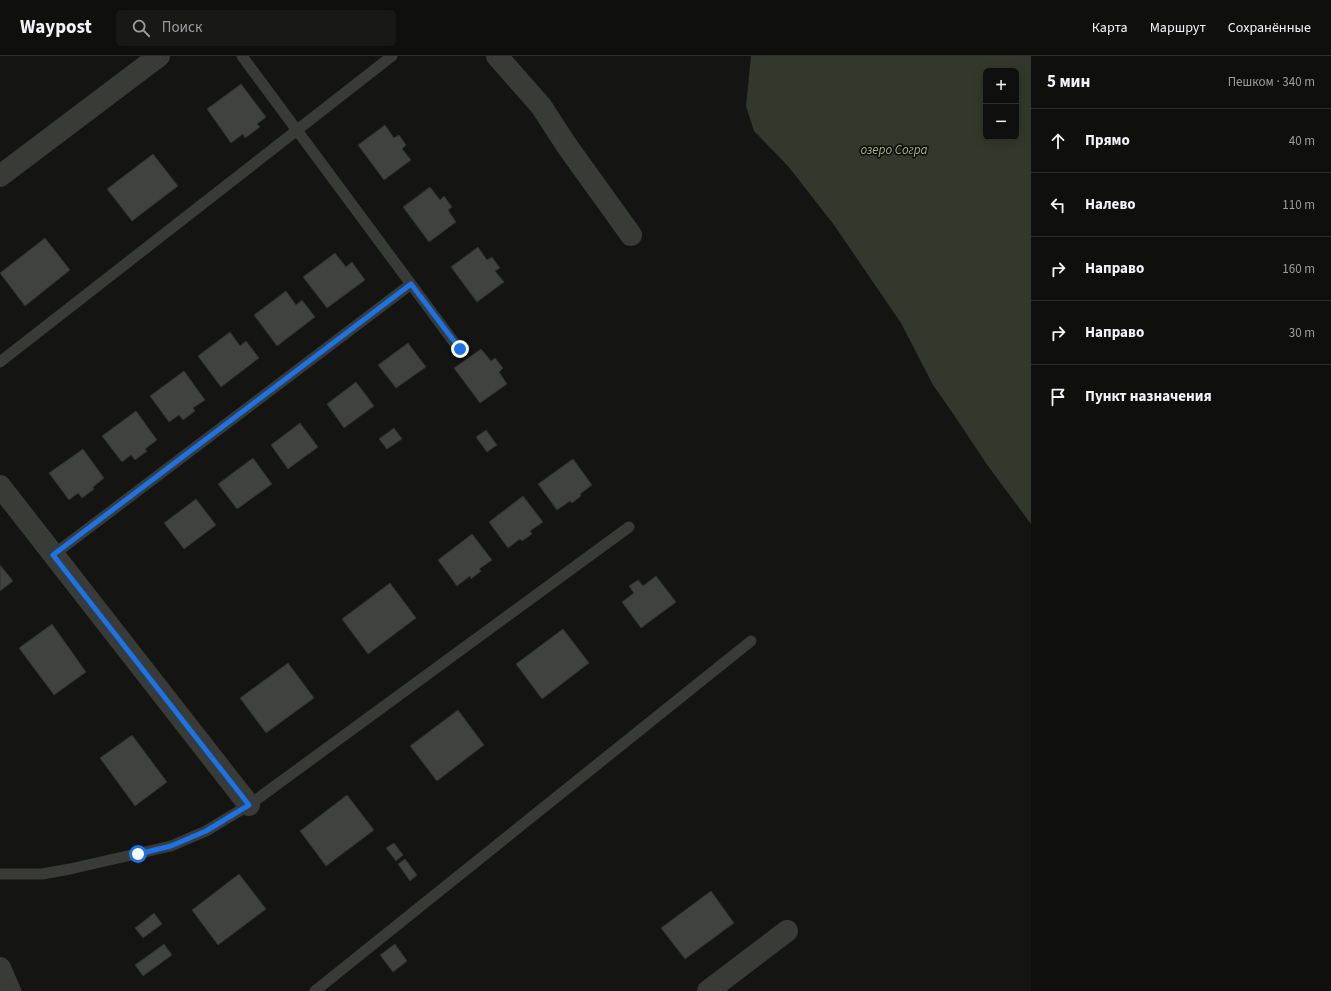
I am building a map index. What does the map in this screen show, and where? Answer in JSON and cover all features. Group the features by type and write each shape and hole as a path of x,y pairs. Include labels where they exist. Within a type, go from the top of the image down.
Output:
{"street":[{"path":"0,176 159,56"},
{"path":"497,56 541,106 567,146 631,235"},
{"path":"0,486 249,805"},
{"path":"708,991 787,931"},
{"path":"0,968 10,991"}],"lane":[{"path":"242,56 460,349"},
{"path":"0,362 392,56"},
{"path":"53,555 411,284"},
{"path":"0,874 42,874 63,870 171,846 206,831 249,805 629,527"},
{"path":"315,991 751,641"}],"water":[{"name":"озеро Согра","path":"751,56 1031,56 1031,524 988,466 933,385 901,323 834,225 788,166 754,131 746,106"}],"building":[{"path":"241,84 266,117 257,124 260,127 245,138 243,134 231,143 207,109"},
{"path":"385,125 394,138 399,135 406,145 402,149 411,160 384,180 358,145"},
{"path":"153,154 178,186 132,221 107,189"},
{"path":"430,187 440,200 444,196 452,207 448,210 456,222 429,242 403,207"},
{"path":"45,238 70,270 25,306 0,273"},
{"path":"478,247 487,260 492,257 500,268 495,271 504,282 477,302 451,267"},
{"path":"335,253 346,267 352,262 365,280 327,308 303,277"},
{"path":"286,291 296,305 302,300 315,317 277,346 254,315"},
{"path":"230,332 240,346 246,341 259,358 221,387 198,356"},
{"path":"408,343 426,367 396,388 378,365"},
{"path":"481,349 491,361 495,358 503,368 499,372 507,384 480,403 454,368"},
{"path":"184,371 205,400 193,408 195,411 183,420 179,415 169,422 150,396"},
{"path":"356,382 374,406 344,428 327,404"},
{"path":"136,411 157,440 145,449 147,451 135,460 131,455 122,462 102,436"},
{"path":"300,423 318,447 288,469 271,445"},
{"path":"394,428 402,439 387,449 379,439"},
{"path":"486,430 497,445 487,452 476,437"},
{"path":"83,449 104,478 93,487 94,489 82,498 78,493 69,500 49,473"},
{"path":"253,458 272,484 237,509 218,484"},
{"path":"573,459 592,485 580,494 581,496 572,503 570,501 557,510 538,484"},
{"path":"523,496 543,522 530,531 532,534 522,541 520,539 508,548 489,522"},
{"path":"196,499 216,525 184,549 164,523"},
{"path":"472,534 492,560 479,569 481,571 471,579 470,576 457,586 438,560"},
{"path":"0,565 13,581 0,591"},
{"path":"656,576 676,602 641,628 622,602 634,593 629,586 638,580 643,586"},
{"path":"390,583 416,618 368,654 342,619"},
{"path":"52,624 86,672 54,695 19,648"},
{"path":"563,629 589,663 542,699 516,664"},
{"path":"288,663 314,698 266,733 240,698"},
{"path":"458,710 484,745 437,781 410,746"},
{"path":"132,735 167,782 135,806 100,758"},
{"path":"347,795 374,830 326,866 300,831"},
{"path":"394,843 403,855 396,861 386,848"},
{"path":"405,859 417,875 410,881 398,864"},
{"path":"239,874 266,909 218,945 192,910"},
{"path":"711,891 734,923 685,959 661,928"},
{"path":"154,913 162,924 143,938 135,928"},
{"path":"164,944 172,955 143,976 135,965"},
{"path":"395,944 407,961 393,972 380,955"}],"route":[{"path":"138,854 171,846 206,831 249,805 53,555 411,284 460,349"}]}
